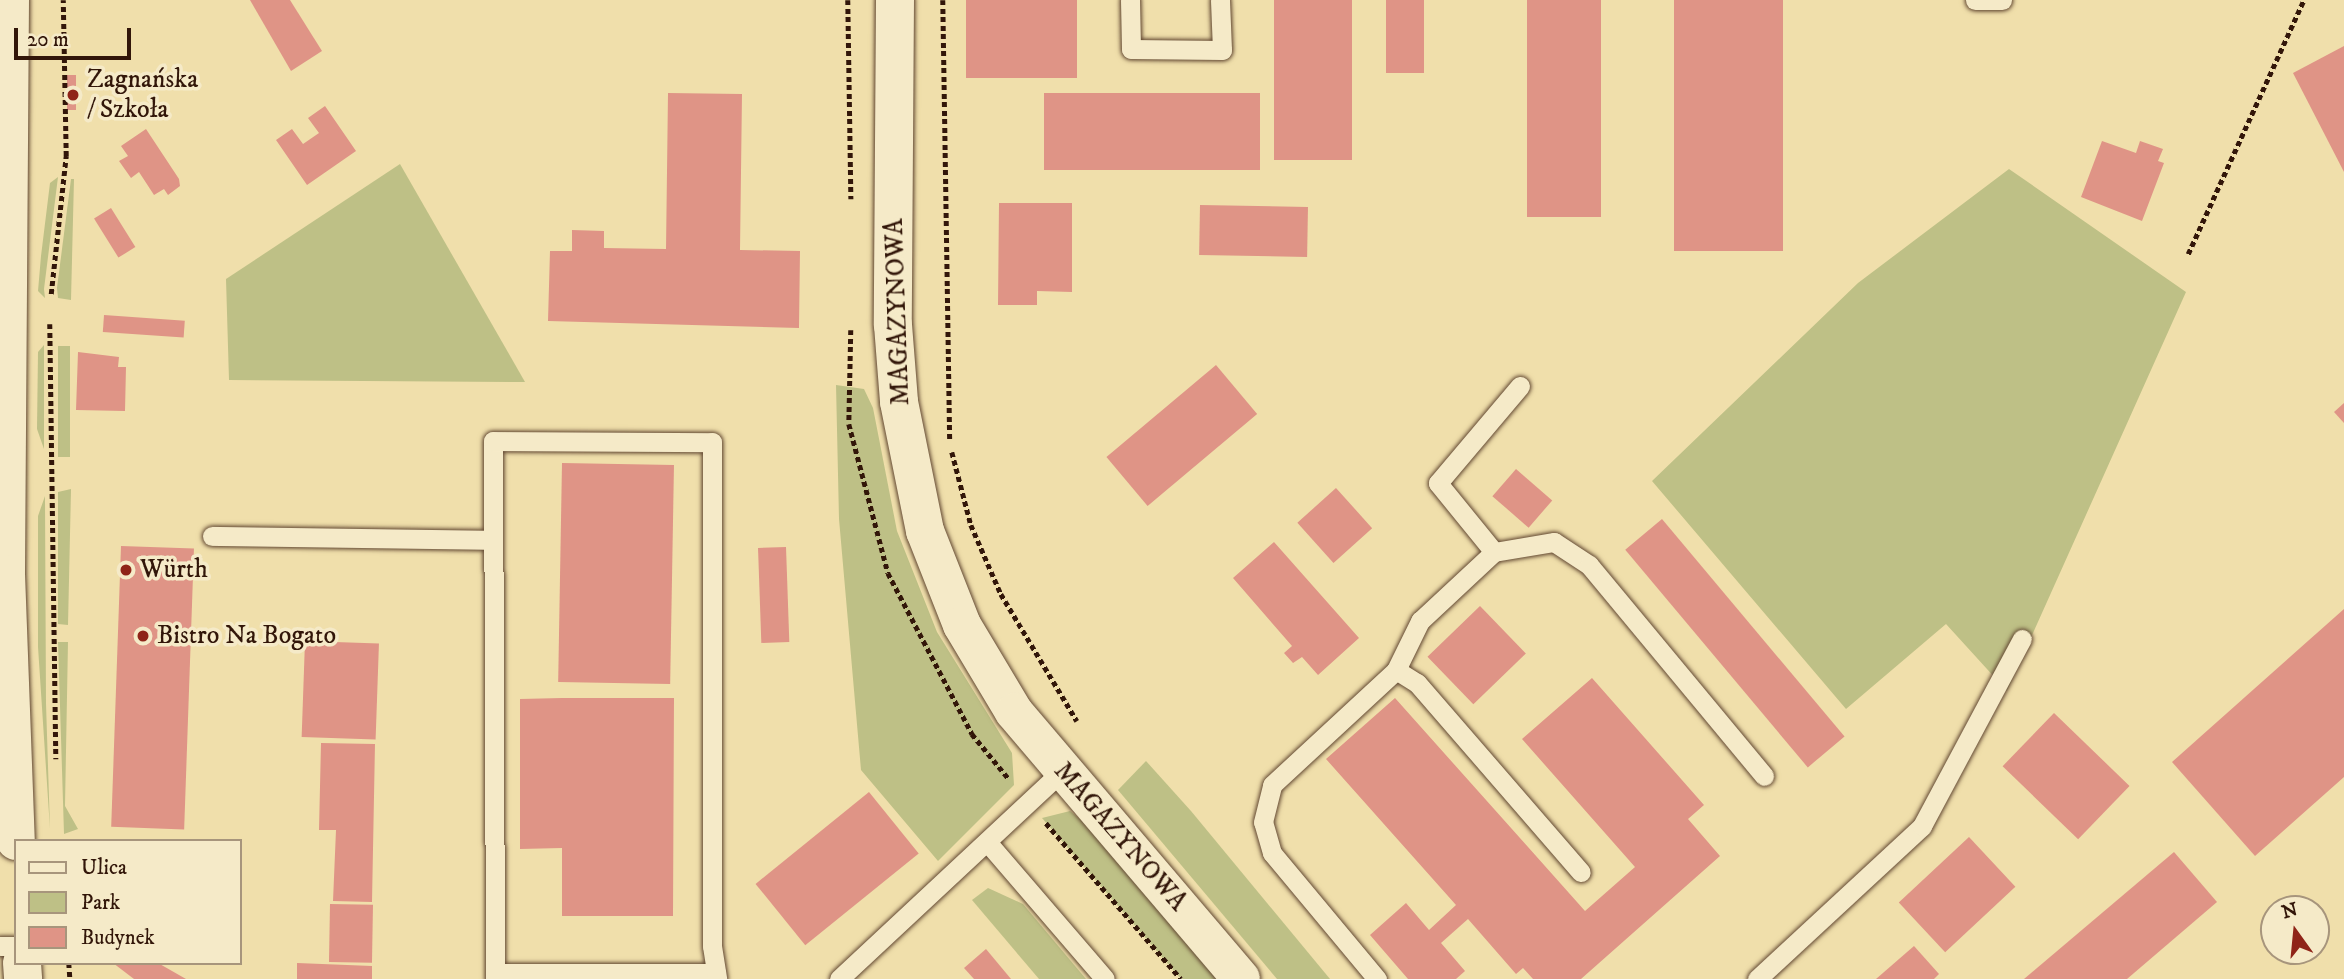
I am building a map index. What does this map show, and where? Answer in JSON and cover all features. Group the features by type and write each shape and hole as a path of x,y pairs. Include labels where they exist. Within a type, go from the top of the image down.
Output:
{"street":[{"path":"10,0 3,210 3,573 6,762 16,839"},
{"name":"MAGAZYNOWA","path":"895,0 893,324 898,402 925,531 962,625 1014,712 1241,979"}],"lane":[{"path":"1130,0 1131,49 1222,50 1220,0"},
{"path":"1975,0 2002,0"},
{"path":"1494,552 1438,483 1520,386"},
{"path":"493,441 712,442 716,976 495,976 493,540 493,441"},
{"path":"212,536 493,540"},
{"path":"1377,979 1272,853 1263,822 1272,785 1396,670 1420,621 1494,552 1554,542 1589,565 1764,776"},
{"path":"1757,979 1923,827 2022,639"},
{"path":"1396,670 1418,683 1581,872"},
{"path":"839,979 1030,805 1063,770"},
{"path":"988,843 1105,979"}],"path":[{"path":"50,304 66,143 63,0"},
{"path":"943,0 950,442 971,525 1000,594 1081,726"},
{"path":"2188,254 2304,0"},
{"path":"50,317 56,767"},
{"path":"1030,805 1181,979"}],"green space":[{"path":"400,164 525,382 229,380 226,279"},
{"path":"2009,169 2186,292 2007,691 1946,624 1846,709 1652,481 1858,283"},
{"path":"58,177 45,298 38,291 41,256 50,183"},
{"path":"71,179 74,179 71,300 58,298 57,288"},
{"path":"44,345 44,449 37,429 38,352"},
{"path":"58,346 70,346 70,457 58,457"},
{"path":"836,385 864,389 873,408 897,531 937,632 1012,753 1014,785 938,861 861,770 839,519"},
{"path":"71,489 68,625 58,624 58,492"},
{"path":"45,496 46,703 50,829 38,647 38,516"},
{"path":"58,642 68,642 65,806 78,829 64,834"},
{"path":"1146,761 1191,811 1330,979 1277,979 1118,790"},
{"path":"1070,811 1086,824 1219,979 1181,979 1042,818"},
{"path":"988,888 1023,904 1086,979 1039,979 972,900"}],"building":[{"path":"250,0 290,0 322,51 291,71"},
{"path":"966,0 1077,0 1077,78 966,78"},
{"path":"1274,0 1352,0 1352,160 1274,160"},
{"path":"1386,0 1424,0 1424,73 1386,73"},
{"path":"1527,0 1601,0 1601,217 1527,217"},
{"path":"1674,0 1783,0 1783,251 1674,251"},
{"path":"2344,46 2344,172 2293,73"},
{"path":"67,75 76,75 76,110 67,110"},
{"path":"668,93 742,94 740,250 800,251 799,328 548,321 550,251 572,251 572,230 604,231 604,248 666,249"},
{"path":"1044,93 1260,93 1260,170 1044,170"},
{"path":"325,106 356,151 307,185 276,140 292,129 303,144 319,133 308,118"},
{"path":"146,129 179,179 180,186 168,195 164,189 154,195 139,172 131,178 119,161 128,156 121,146"},
{"path":"2102,141 2136,153 2140,141 2163,149 2158,161 2164,163 2142,221 2081,197"},
{"path":"999,203 1072,203 1072,292 1037,291 1037,305 998,305"},
{"path":"1200,205 1308,207 1307,257 1199,255"},
{"path":"111,208 135,247 118,258 94,219"},
{"path":"104,315 185,321 184,338 103,332"},
{"path":"78,352 119,357 118,367 126,367 125,411 76,410"},
{"path":"1216,365 1257,414 1148,506 1106,457"},
{"path":"2344,403 2344,423 2334,412"},
{"path":"562,463 674,465 670,684 558,682"},
{"path":"1516,469 1552,500 1529,528 1492,496"},
{"path":"1336,488 1372,528 1333,563 1297,523"},
{"path":"1662,519 1845,737 1808,767 1625,550"},
{"path":"1274,542 1359,638 1318,675 1302,657 1293,663 1284,653 1292,646 1233,578"},
{"path":"121,546 194,549 184,829 111,827"},
{"path":"786,547 789,642 761,643 758,548"},
{"path":"1480,606 1526,653 1473,704 1427,657"},
{"path":"2344,609 2344,777 2255,856 2172,762"},
{"path":"305,641 379,644 376,740 302,737"},
{"path":"1592,678 1704,805 1688,819 1720,856 1581,979 1533,979 1523,968 1516,974 1468,919 1441,943 1465,971 1456,979 1408,979 1370,935 1406,903 1429,930 1456,905 1326,759 1395,698 1585,911 1635,867 1522,739"},
{"path":"674,698 673,916 562,916 562,848 520,849 520,699"},
{"path":"2054,713 2130,786 2078,839 2003,766"},
{"path":"321,743 375,744 372,902 333,901 336,830 319,830"},
{"path":"869,792 919,853 805,945 756,884"},
{"path":"1969,837 2015,887 1945,952 1899,902"},
{"path":"2174,852 2217,902 2127,979 2024,979"},
{"path":"330,904 373,905 372,963 329,962"},
{"path":"1914,946 1939,974 1934,979 1876,979"},
{"path":"986,949 1011,979 974,979 964,968"},
{"path":"297,963 372,966 372,979 297,979"},
{"path":"116,965 162,965 186,979 134,979"}],"place":[{"name":"Zagnańska / Szkoła","path":"73,95"},
{"name":"Würth","path":"126,570"},
{"name":"Bistro Na Bogato","path":"143,636"}]}
